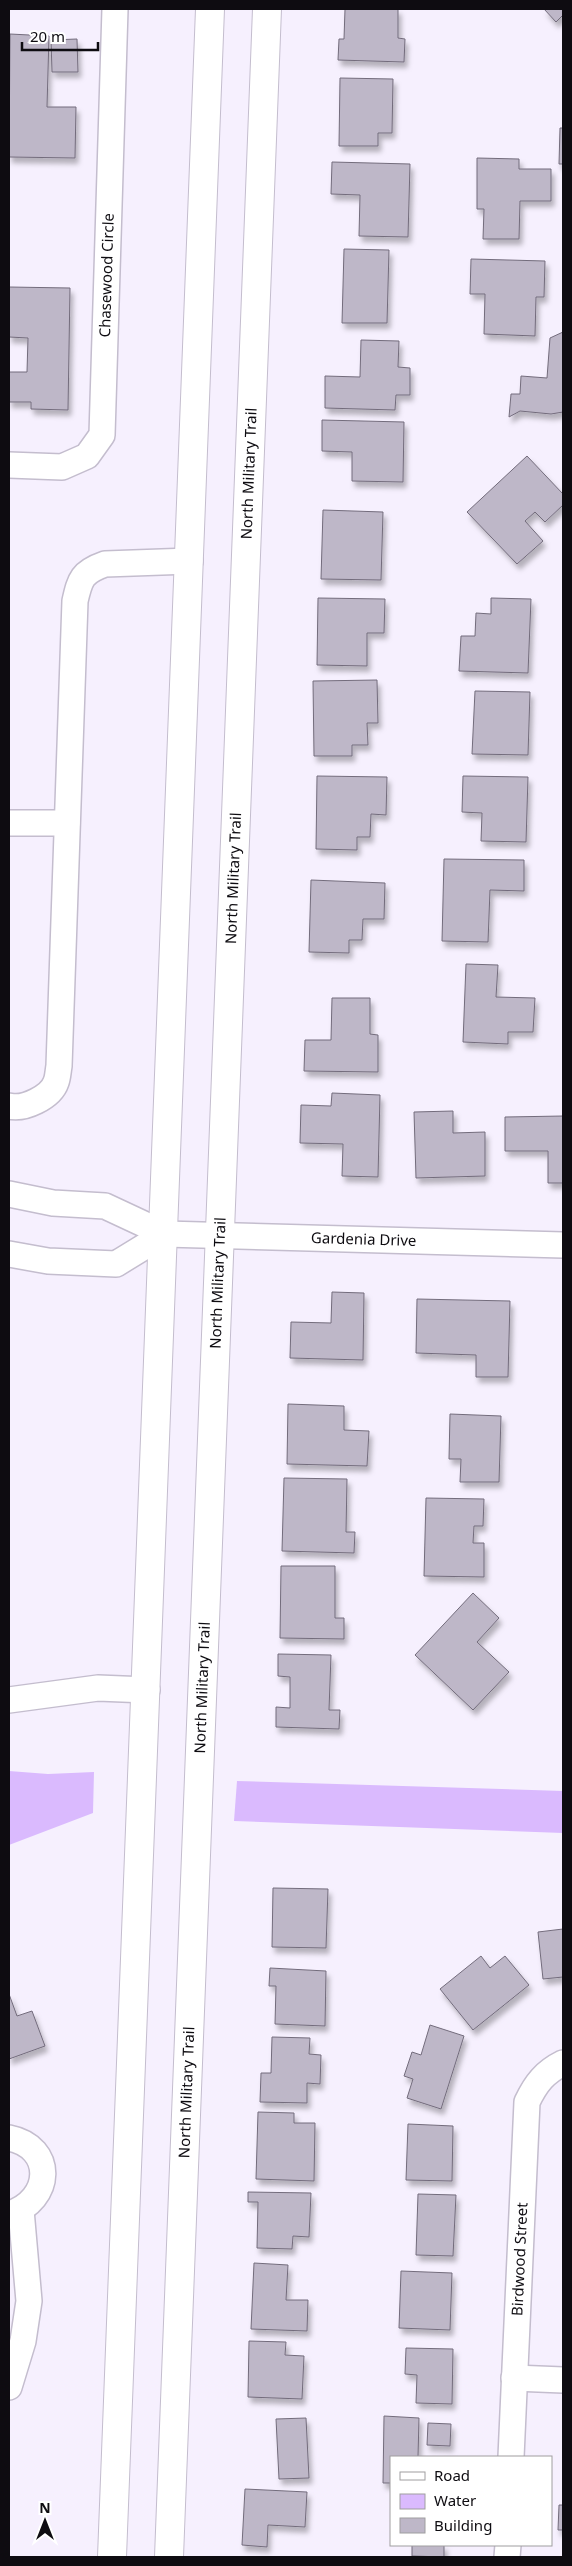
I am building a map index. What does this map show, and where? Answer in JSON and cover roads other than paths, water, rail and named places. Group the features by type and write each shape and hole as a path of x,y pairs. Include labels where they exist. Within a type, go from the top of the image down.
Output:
{"main road":[{"path":"112,2557 165,1234 210,9"},
{"name":"North Military Trail","path":"169,2557 267,9"}],"street":[{"name":"Chasewood Circle","path":"9,465 62,467 87,456 102,435 115,9"},
{"path":"9,1106 14,1107 32,1103 48,1094 56,1083 59,1066 75,601 80,579 93,569 105,564 190,561"},
{"path":"9,823 67,823"},
{"name":"Gardenia Drive","path":"9,1194 53,1203 105,1206 165,1234 563,1245"},
{"path":"9,1254 48,1261 116,1264 165,1234"},
{"path":"9,1700 98,1688 147,1690"},
{"name":"Birdwood Street","path":"511,2456 526,2102 535,2084 556,2067"},
{"path":"9,2138 29,2146 37,2156 42,2168 42,2181 39,2193 31,2203 15,2212 29,2301 23,2341 9,2387"},
{"path":"514,2378 563,2380"}],"water":[{"path":"9,1771 48,1774 94,1772 93,1813 9,1845"},
{"path":"237,1781 563,1791 563,1833 234,1821"}]}
